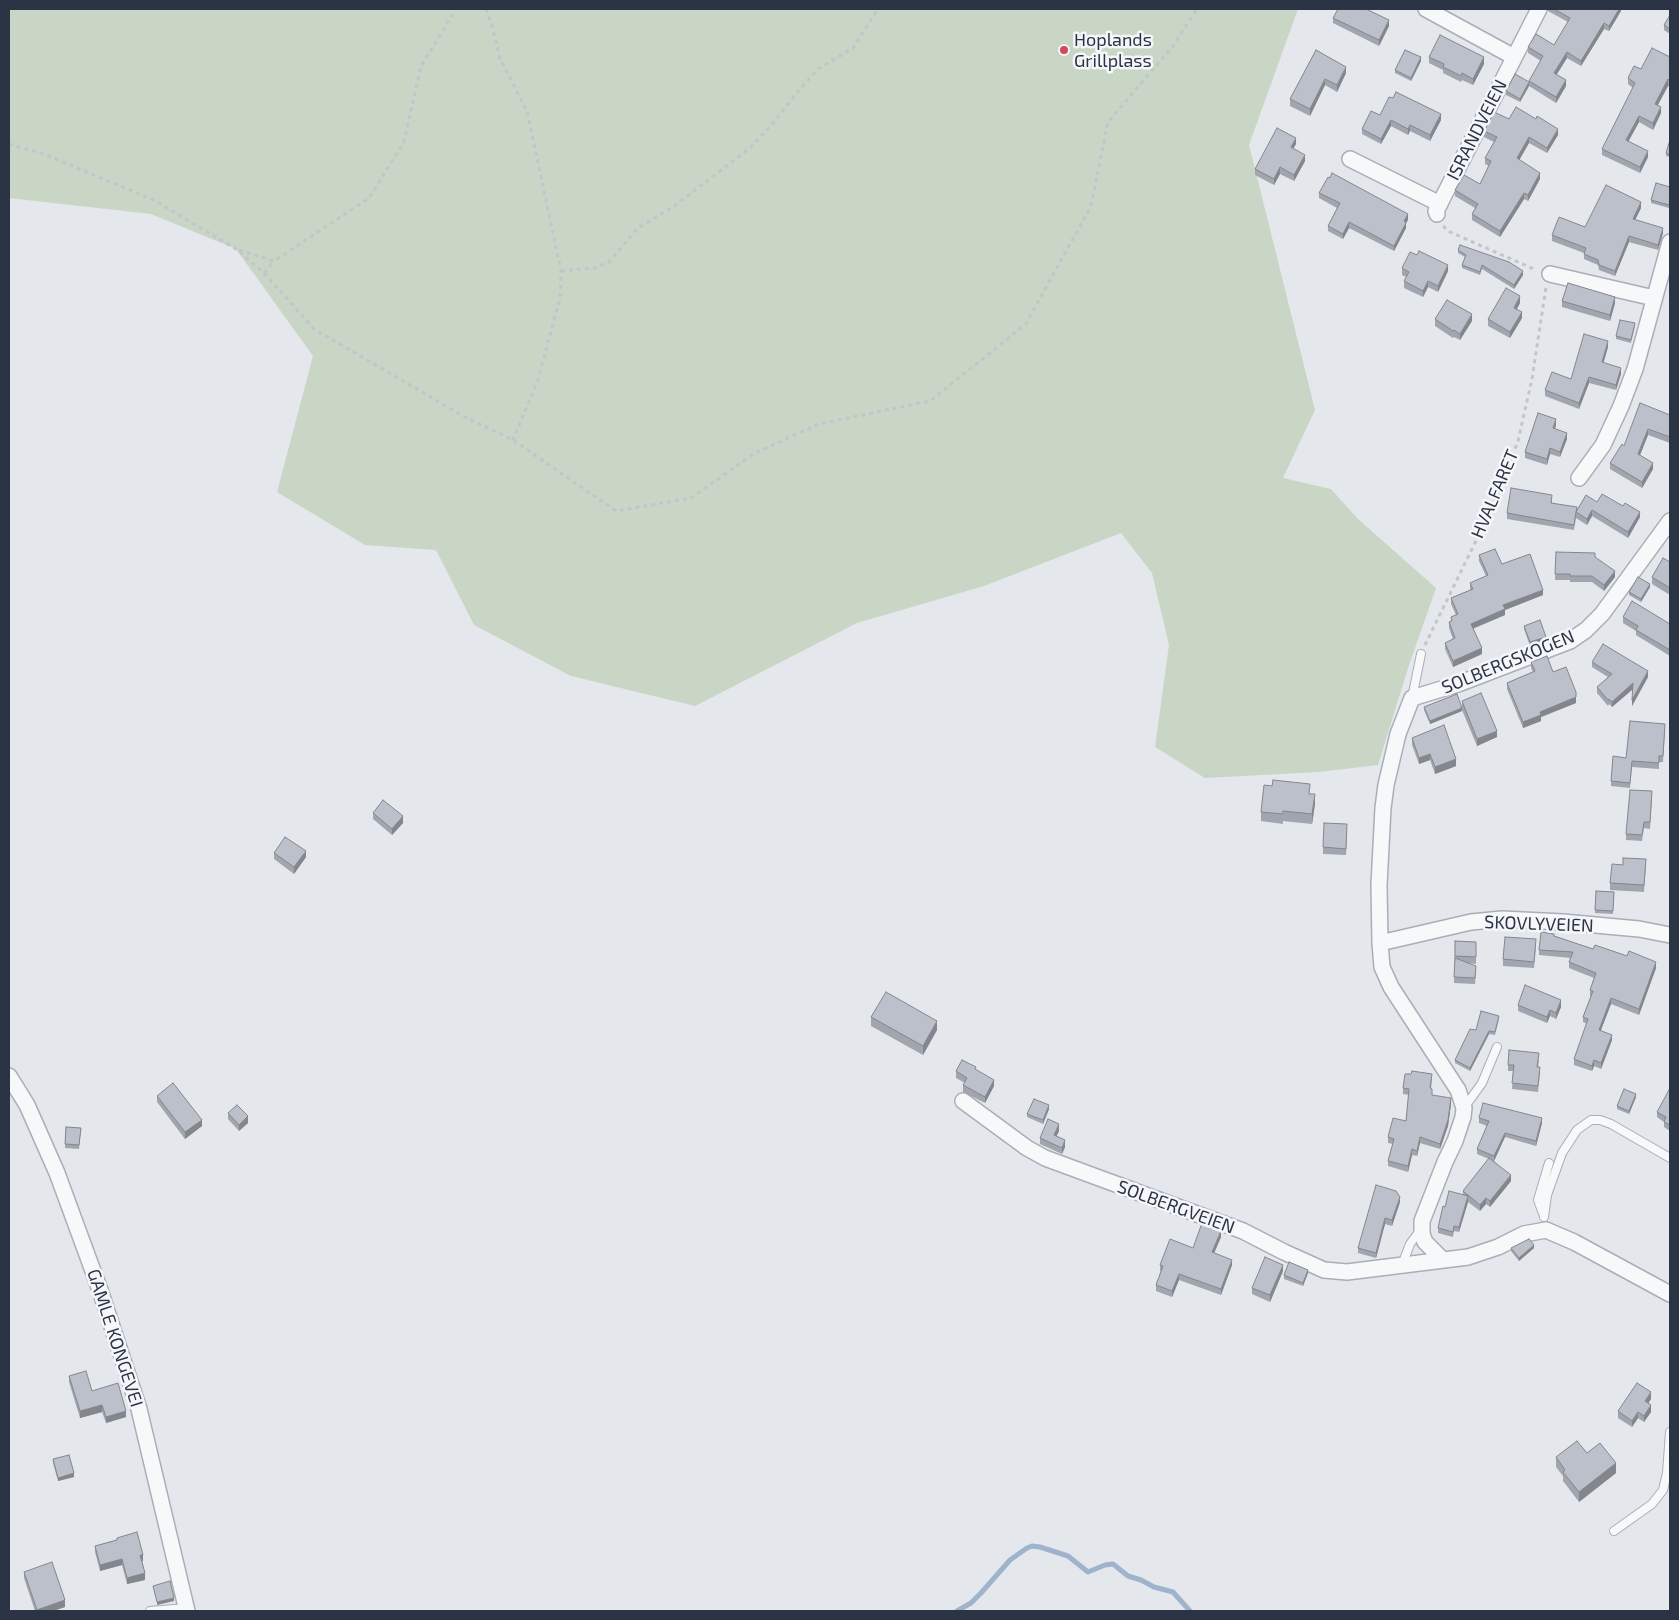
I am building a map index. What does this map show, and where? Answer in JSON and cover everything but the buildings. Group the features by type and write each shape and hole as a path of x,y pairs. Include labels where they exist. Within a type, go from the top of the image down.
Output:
{"street":[{"path":"1426,9 1514,57"},
{"name":"ISRANDVEIEN","path":"1438,209 1539,9"},
{"path":"1350,159 1438,209"},
{"path":"1579,478 1603,444 1621,406 1634,369 1670,242"},
{"path":"1550,274 1654,298"},
{"name":"SOLBERGSKOGEN","path":"1412,698 1458,684 1578,636 1602,614 1670,521"},
{"path":"1412,698 1398,734 1386,785 1379,885 1380,943 1382,968 1391,987 1458,1090 1464,1108 1455,1141 1423,1217 1425,1242 1444,1260"},
{"name":"SKOVLYVEIEN","path":"1380,943 1471,922 1502,919 1610,926 1657,931 1670,935"},
{"name":"GAMLE KONGEVEI","path":"9,1076 27,1105 57,1173 100,1290 139,1409 187,1610"},
{"name":"SOLBERGVEIEN","path":"963,1101 1027,1148 1045,1158 1116,1186 1243,1231 1324,1270 1347,1272 1378,1269 1483,1253 1545,1224"},
{"path":"1545,1224 1574,1242 1670,1294"}],"lane":[{"path":"1412,698 1421,654"},
{"path":"1464,1108 1482,1083 1497,1047"},
{"path":"1545,1224 1547,1195 1562,1153 1577,1130 1591,1120 1600,1120 1612,1124 1670,1158"},
{"path":"1545,1224 1538,1200 1549,1163"},
{"path":"1402,1264 1410,1244 1423,1226"},
{"path":"1614,1531 1652,1504 1664,1490 1670,1432"},
{"path":"150,1611 187,1610"}],"path":[{"path":"264,273 274,261 369,198 404,142 421,66 456,9"},
{"path":"486,9 493,28 500,59 527,111 561,271 560,298 538,380 512,440"},
{"path":"561,271 594,268 609,262 638,228 673,207 750,148 773,124 800,88 818,69 853,48 878,9"},
{"path":"9,144 44,154 154,200 236,249 264,273 314,329 465,417 512,440 616,511 691,498 755,453 819,424 930,401 1026,324 1091,206 1108,122 1173,46 1197,9"},
{"path":"1438,209 1442,225 1450,232 1538,271 1550,274"},
{"path":"236,249 274,261"},
{"name":"HVALFARET","path":"1421,654 1492,508 1518,442 1532,380 1550,274"}],"green space":[{"path":"9,9 1298,9 1249,145 1315,410 1283,478 1331,489 1358,519 1436,588 1408,668 1378,765 1319,772 1205,778 1155,747 1169,645 1152,573 1121,533 984,586 857,623 695,706 571,676 474,625 436,550 365,545 277,492 313,356 236,249 151,214 9,198"}],"waterway":[{"path":"957,1611 971,1603 1010,1560 1032,1546 1068,1556 1088,1572 1113,1564 1128,1576 1154,1587 1173,1592 1190,1611"}],"place":[{"name":"Hoplands Grillplass","path":"1064,50"}]}
